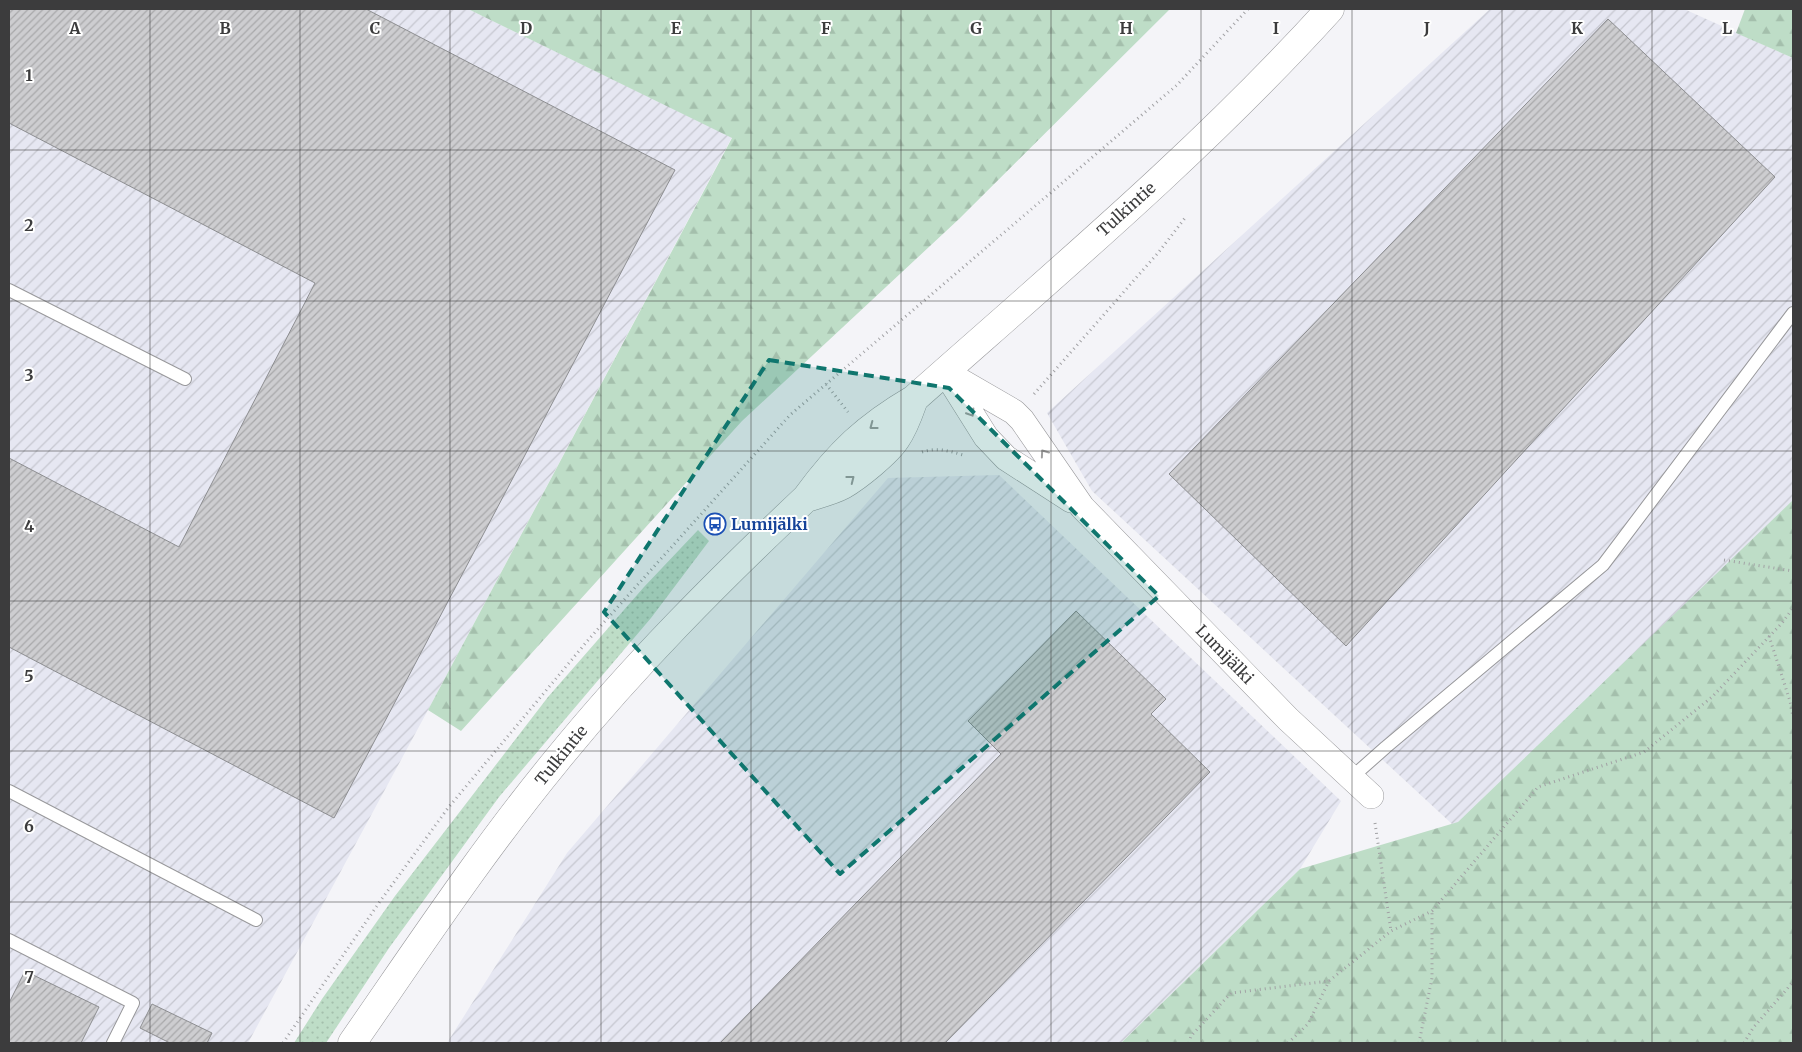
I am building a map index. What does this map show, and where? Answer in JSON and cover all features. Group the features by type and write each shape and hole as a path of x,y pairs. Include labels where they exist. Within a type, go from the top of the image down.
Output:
{"main road":[{"name":"Tulkintie","path":"352,1043 468,875 555,761 676,624 806,498 848,447 890,413 914,400 1139,198 1230,112 1330,9"}],"street":[{"name":"Lumijälki","path":"945,372 1014,412 1022,420 1082,507 1288,719 1371,796"},
{"name":"Lumijälki","path":"945,372 986,437 1006,458 1082,507"}],"lane":[{"path":"9,290 185,379"},
{"path":"1351,778 1603,565 1793,313"},
{"path":"9,791 256,920"},
{"path":"9,940 132,1003 113,1043"}],"path":[{"path":"284,1043 296,1023 448,808 589,639 790,415 1176,85 1248,9"},
{"path":"1014,412 1031,397 1158,253 1185,218"},
{"path":"963,455 986,437"},
{"path":"1724,560 1793,572"},
{"path":"1288,1043 1308,1024 1329,981 1391,931 1432,911 1538,787 1644,752 1712,697 1793,608"},
{"path":"1769,636 1790,700 1793,718"},
{"path":"1371,796 1391,931"},
{"path":"1420,1043 1432,978 1432,911"},
{"path":"1189,1043 1191,1036 1231,993 1329,981"},
{"path":"1744,1043 1753,1028 1793,982"}],"highlighted area":[{"path":"769,360 949,388 1159,596 840,874 604,612"}],"shaded area":[{"path":"9,9 468,9 732,137 428,710 248,1043 9,1043"},
{"path":"1490,9 1684,9 1793,58 1793,500 1465,836 1092,491 1047,413"},
{"path":"999,475 1341,801 1300,869 1121,1043 447,1043 567,853 888,478"}],"green space":[{"path":"468,9 1170,9 959,219 742,421 461,731 428,710 732,138"},
{"path":"1745,9 1793,9 1793,58 1736,33"},
{"path":"1793,500 1793,1043 1121,1043 1300,869 1458,822"},
{"path":"698,530 709,541 651,618 499,797 389,948 326,1043 294,1043 322,999 395,896 548,697 644,587"}],"building":[{"path":"9,9 366,9 675,170 334,818 9,647 9,458 179,547 315,283 9,123"},
{"path":"1608,19 1775,177 1346,646 1169,474"},
{"path":"1076,611 1166,699 1151,714 1210,772 945,1043 720,1043 1001,754 968,721"},
{"path":"25,971 99,1007 81,1043 9,1043 9,1003"},
{"path":"152,1004 212,1033 207,1043 170,1043 140,1028"}],"place":[{"name":"Lumijälki","path":"715,524"}]}
